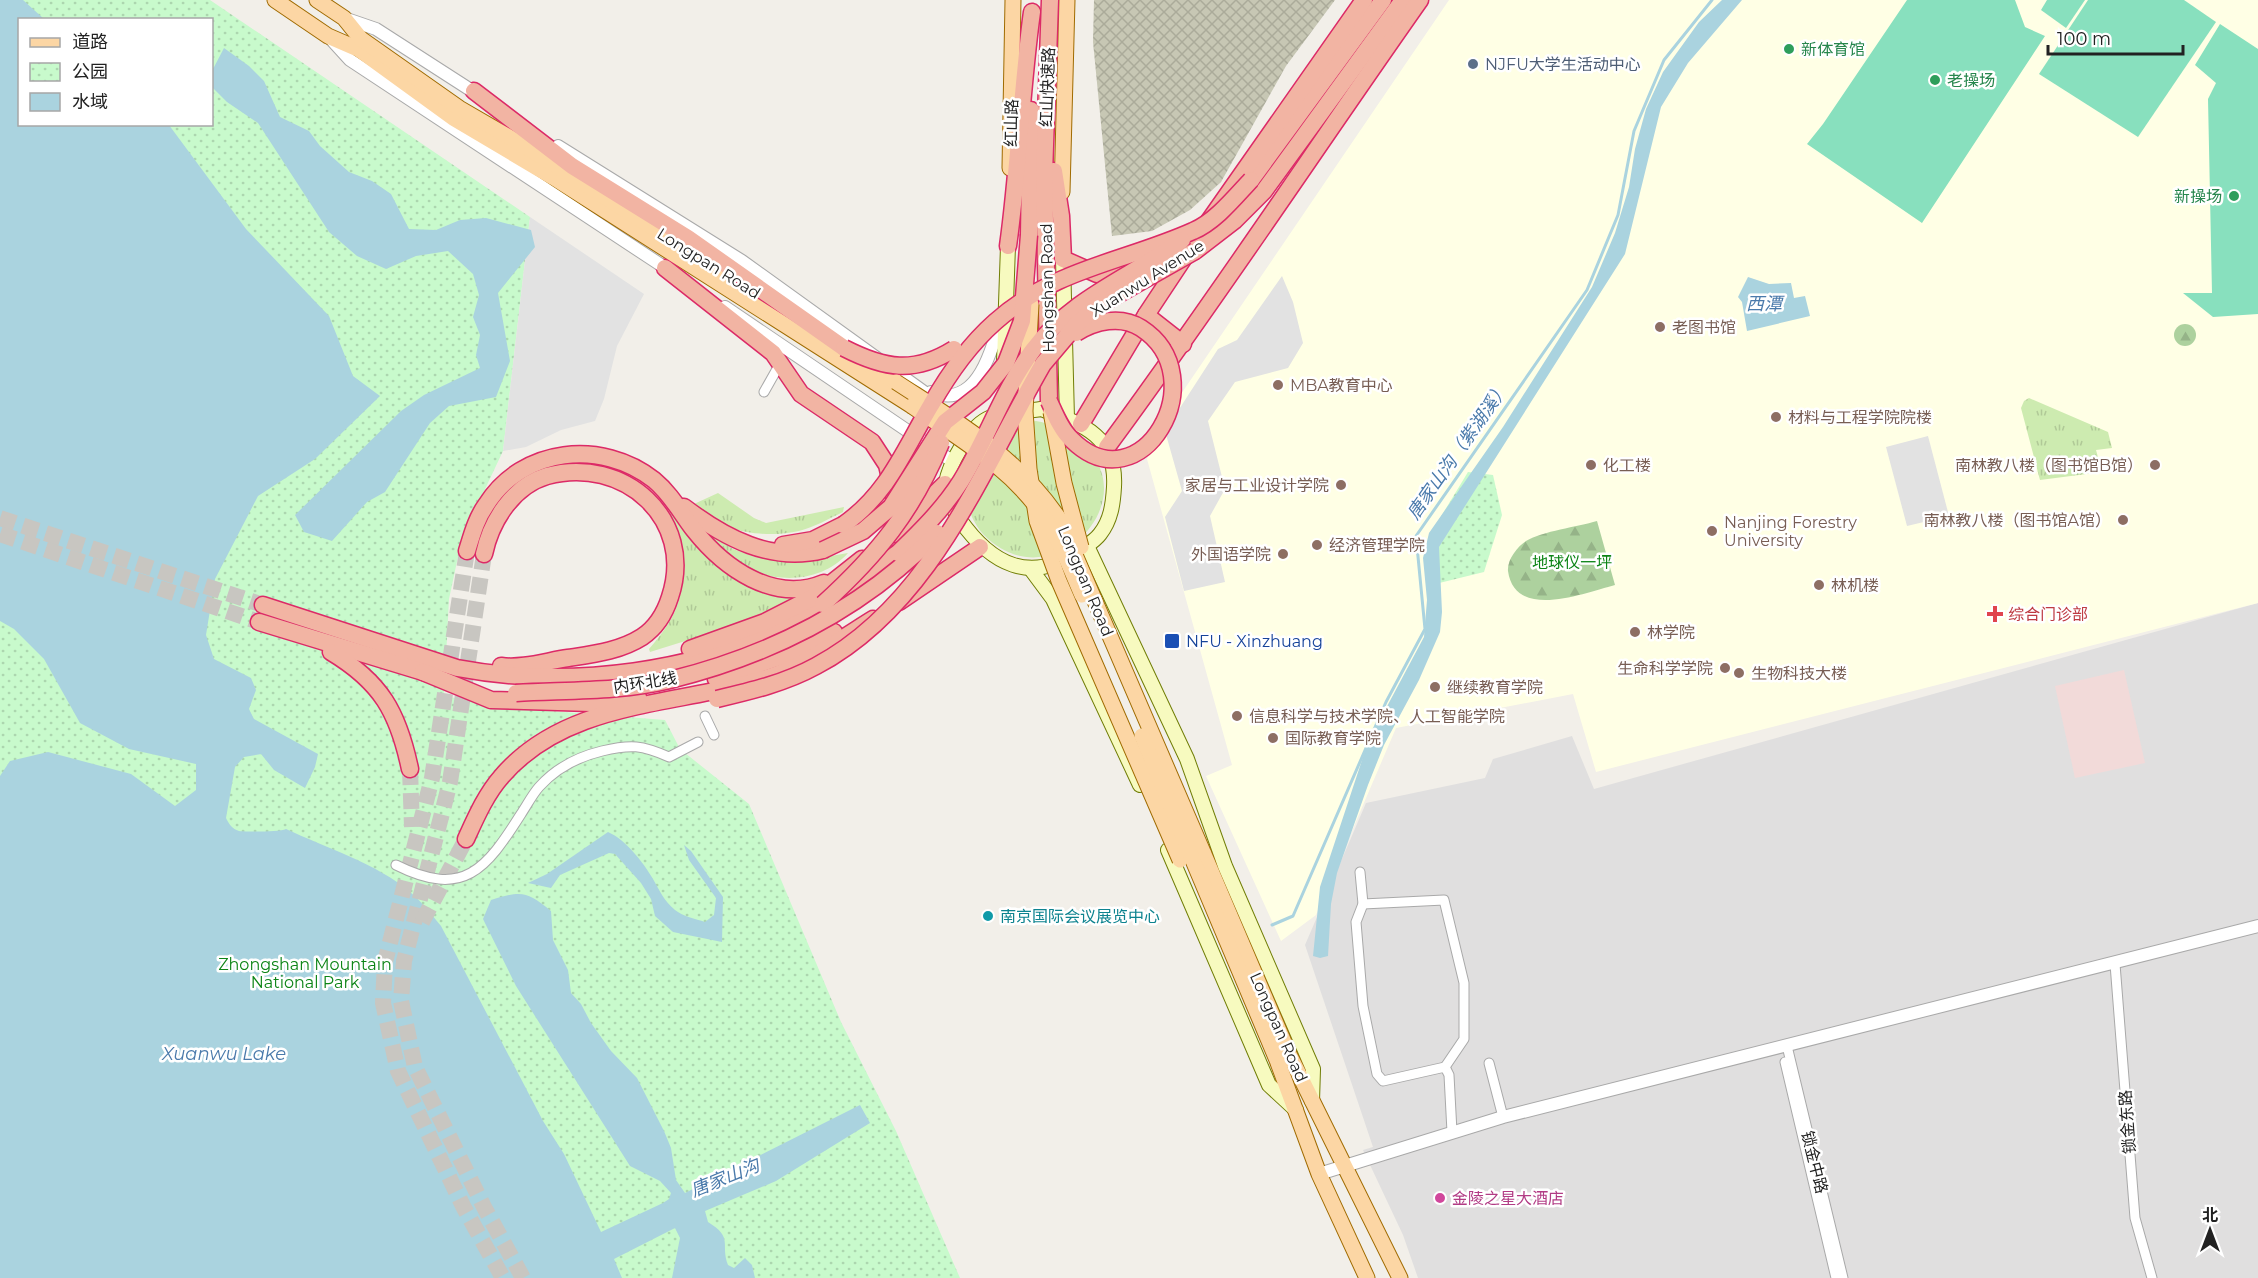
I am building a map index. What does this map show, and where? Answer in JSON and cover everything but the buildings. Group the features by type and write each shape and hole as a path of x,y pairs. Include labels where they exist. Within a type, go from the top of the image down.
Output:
{"highway":[{"path":"1074,421 1146,315 1196,235 1364,0"},
{"path":"1049,8 1055,184 1061,216 1063,259 1097,274 1126,272 1151,264 1196,235 1251,180 1383,0"},
{"name":"Xuanwu Avenue","path":"977,486 1043,364 1060,342 1096,307 1195,251 1250,206 1314,125 1403,0"},
{"path":"1107,447 1183,344 1420,0"},
{"path":"1008,246 1018,173 1021,95 1032,6"},
{"name":"红山快速路","path":"1032,6 1038,171"},
{"name":"红山快速路","path":"1038,171 1049,8"},
{"path":"474,91 572,166 688,238 844,348 870,360 903,367 937,360 994,323 1012,308 1058,281 1102,262 1196,235"},
{"name":"Hongshan Road","path":"818,545 858,534 891,507 945,422 992,384 1014,347 1022,321 1029,235 1038,171"},
{"name":"Hongshan Road","path":"1038,171 1049,401"},
{"name":"Xuanwu Avenue","path":"823,604 898,553 947,502 961,482 1019,371 1034,349 1058,323 1111,282 1196,235"},
{"path":"389,645 481,664 507,667 556,669 628,662 694,648 765,622 814,597 887,540 897,526 898,514 890,473 878,448 855,429 801,394 773,353 665,268"},
{"path":"1146,315 1183,344"},
{"path":"1049,401 1071,440 1086,452 1104,459 1117,459 1140,452 1154,440 1163,425 1172,395 1171,369 1162,348 1146,331 1132,323 1116,321 1094,324 1060,342"},
{"path":"671,498 717,532 766,552 785,554 818,545 853,518 879,493 896,470 946,380 994,323"},
{"path":"887,540 912,503 927,474 942,441 945,422"},
{"path":"507,667 613,650 643,637 666,611 677,564 661,518 638,490 609,475 579,471 539,478 516,494 476,553 477,520 499,487 527,467 555,456 582,453 624,462 651,478 671,498 711,550 724,562 751,579 777,588 803,589 838,577"},
{"path":"823,604 945,484"},
{"path":"621,711 665,709 717,699 798,675 831,658 857,639 893,606 916,578 977,486"},
{"name":"内环北线","path":"259,622 309,639 484,690 516,693 609,688 668,680 744,658 791,638 855,602 904,566 943,527 977,486"},
{"path":"466,839 491,790 526,752 557,732 621,711 778,674 809,660 980,547"},
{"path":"423,672 491,700 559,704 630,698 731,675 803,649 919,589"},
{"name":"内环北线","path":"263,605 457,669 544,677 628,673 717,652 780,627 823,604"},
{"path":"309,639 352,664 383,696 400,726 410,769"}],"main road":[{"name":"Longpan Road","path":"275,0 328,36 360,44 459,108 536,153 914,394 1002,453 1046,499 1070,539 1288,1068 1297,1111 1319,1174 1367,1278"},
{"name":"Longpan Road","path":"317,0 344,18 360,44"},
{"name":"红山路","path":"1008,246 1013,0"},
{"path":"1061,216 1067,0"},
{"path":"1029,235 1032,283 1025,411 1029,469 1037,521 1059,581 1180,860 1181,878"},
{"path":"1005,414 1004,309 1008,246"},
{"path":"1063,259 1074,421"},
{"path":"1049,401 1064,483 1095,590 1209,847 1225,866"},
{"path":"1041,409 1074,421 1107,447 1115,472 1113,504 1107,524 1098,537 1062,563 1030,568 1011,565 994,558 980,547 951,507 945,484 952,461 973,429 987,419 1041,409"},
{"path":"1087,546 1187,759 1225,866 1313,1069 1312,1101"},
{"path":"1030,568 1053,599 1181,878 1269,1085 1297,1111"},
{"name":"Longpan Road","path":"1288,1068 1312,1101 1400,1278"}],"street":[{"name":"Longpan Road","path":"344,18 376,29 742,261 973,429"},
{"name":"Longpan Road","path":"328,36 350,60 780,342 952,461"},
{"path":"916,386 949,396 962,392 975,381 984,370 1004,309"},
{"path":"764,392 777,369"},
{"path":"705,716 714,735"},
{"path":"396,865 417,875 453,880 465,877 497,850 538,788 567,764 585,755 617,748 644,746 669,756 698,742"},
{"path":"1360,872 1363,904 1356,922 1363,1006 1377,1074 1383,1081 1445,1067 1464,1039 1464,983 1444,900 1363,904"},
{"path":"1319,1174 1345,1164 1503,1117 2258,926"},
{"name":"锁金东路","path":"2115,964 2135,1218 2152,1278"},
{"name":"锁金中路","path":"1784,1046 1836,1278"},
{"name":"锁金中路","path":"1784,1046 1843,1278"},
{"path":"1489,1063 1503,1117"},
{"path":"1445,1067 1449,1075 1452,1132"}],"shaded area":[{"path":"1094,0 1335,0 1286,66 1221,182 1190,210 1152,231 1112,236 1093,42"},
{"name":"Nanjing Forestry University","path":"1449,0 2258,0 2258,603 1596,772 1573,694 1396,728 1316,915 1281,941 1206,776 1232,765 1147,459 1179,397"},
{"path":"530,217 644,294 617,346 604,399 595,421 561,430 526,447 503,451"},
{"path":"1282,276 1293,302 1303,343 1288,368 1235,382 1208,421 1225,489 1210,516 1225,582 1184,591 1165,517 1182,491 1165,431 1218,349 1237,340"},
{"path":"1928,436 1949,516 1907,526 1886,447"},
{"path":"2258,603 2258,1278 1418,1278 1403,1235 1363,1150 1373,1147 1305,945 1366,803 1485,778 1493,759 1572,736 1594,789"},
{"path":"2124,670 2145,763 2075,778 2055,686"}],"green space":[{"name":"Zhongshan Mountain National Park","path":"0,0 210,0 530,217 503,451 462,538 449,599 444,696 512,708 665,720 680,749 749,804 841,1022 896,1131 960,1278 0,1278"},
{"name":"老操场","path":"1907,0 2015,0 2025,27 2045,36 1922,223 1807,144"},
{"path":"2047,0 2085,0 2066,28 2041,10"},
{"path":"2088,0 2184,0 2216,22 2138,137 2039,74"},
{"name":"新操场","path":"2220,24 2258,49 2258,314 2213,317 2183,293 2212,293 2208,99 2216,83 2195,65"},
{"path":"2181,324 2189,324 2196,331 2196,339 2189,346 2181,346 2174,339 2174,331"},
{"path":"2029,398 2108,432 2112,448 2096,450 2102,472 2040,480 2021,408 2024,401"},
{"path":"1036,421 1051,425 1073,438 1096,460 1104,485 1100,510 1086,533 1065,549 1039,557 1011,553 984,535 972,518 967,498 980,464 997,432 1011,425"},
{"path":"1468,472 1493,475 1502,515 1484,572 1427,586 1428,538"},
{"path":"718,493 754,518 766,523 844,507 843,512 799,531 757,533 729,527 704,514 694,504"},
{"path":"657,499 715,564 738,579 793,597 792,599 743,623 650,652 649,649 665,629 675,610 680,593 681,576 673,541"},
{"name":"地球仪一坪","path":"1597,521 1615,585 1552,600 1537,600 1523,595 1513,586 1508,571 1509,563 1516,550 1526,541 1541,534"},
{"path":"702,529 733,549 755,557 797,562 848,553 835,565 804,577 770,576 738,564 721,551"}],"water":[{"name":"Xuanwu Lake","path":"0,0 23,0 43,18 18,18 18,126 170,126 246,229 329,316 353,376 380,396 315,459 258,496 215,579 206,635 214,659 251,678 256,690 249,709 254,719 318,754 315,767 305,788 274,770 261,754 244,757 235,767 226,818 228,822 239,831 286,829 382,873 410,892 422,904 441,926 543,1121 564,1154 601,1232 663,1203 669,1199 671,1193 660,1181 630,1166 516,986 483,919 491,900 523,894 535,899 551,911 553,940 568,970 571,993 581,1004 611,1051 637,1078 664,1131 671,1148 676,1180 685,1193 860,1105 870,1123 776,1181 705,1211 708,1222 724,1237 728,1265 734,1268 745,1258 752,1265 755,1278 672,1278 680,1238 675,1228 614,1259 622,1278 0,1278 0,776 10,761 48,752 131,774 175,806 196,790 196,764 129,749 80,723 44,659 14,629 0,621"},
{"path":"1722,0 1742,0 1688,63 1661,107 1625,254 1439,547 1442,612 1440,632 1419,680 1384,745 1337,873 1331,904 1328,956 1320,958 1313,956 1320,887 1368,742 1424,637 1427,600 1423,558 1429,533 1503,427 1592,287 1615,233 1629,187 1635,149 1646,109 1663,72 1699,22"},
{"path":"224,48 249,66 264,81 280,117 309,131 320,146 349,172 372,181 391,194 409,229 436,230 460,220 486,218 531,230 535,247 498,293 510,361 496,397 449,406 430,423 385,492 367,502 332,541 304,532 295,515 401,411 424,395 480,368 476,355 480,335 473,317 479,295 473,274 448,251 416,256 386,269 357,256 329,232 258,123 227,102 213,88 213,69"},
{"name":"西潭","path":"1748,277 1769,284 1791,283 1794,298 1805,296 1810,316 1747,331 1742,302 1738,297"},
{"path":"608,832 634,852 671,907 681,914 705,922 714,915 716,898 689,860 684,845 691,851 723,897 722,942 673,932 655,916 651,899 641,883 615,854 609,853 560,875 551,888 528,883 547,874"}],"waterway":[{"name":"唐家山沟（紫湖溪）","path":"1272,925 1293,916 1386,702 1425,629 1416,536 1587,290 1618,215 1634,131 1664,60 1712,0"}],"tunnel":[{"path":"0,518 263,605"},
{"path":"0,534 259,622"},
{"path":"467,551 432,778 385,962 383,1003 398,1071 464,1208 503,1278"},
{"path":"484,554 450,782 404,961 401,1001 415,1067 484,1207 523,1278"},
{"path":"410,769 412,827"},
{"path":"422,922 466,839"}],"place":[{"name":"新体育馆","path":"1789,49"},
{"name":"NJFU大学生活动中心","path":"1473,64"},
{"name":"老操场","path":"1935,80"},
{"name":"新操场","path":"2234,196"},
{"name":"老图书馆","path":"1660,327"},
{"name":"MBA教育中心","path":"1278,385"},
{"name":"材料与工程学院院楼","path":"1776,417"},
{"name":"化工楼","path":"1591,465"},
{"name":"南林教八楼（图书馆B馆）","path":"2155,465"},
{"name":"家居与工业设计学院","path":"1341,485"},
{"name":"南林教八楼（图书馆A馆）","path":"2123,520"},
{"name":"Nanjing Forestry University","path":"1712,531"},
{"name":"经济管理学院","path":"1317,545"},
{"name":"外国语学院","path":"1283,554"},
{"name":"林机楼","path":"1819,585"},
{"name":"综合门诊部","path":"1995,614"},
{"name":"林学院","path":"1635,632"},
{"name":"NFU - Xinzhuang","path":"1172,641"},
{"name":"生命科学学院","path":"1725,668"},
{"name":"生物科技大楼","path":"1739,673"},
{"name":"继续教育学院","path":"1435,687"},
{"name":"信息科学与技术学院、人工智能学院","path":"1237,716"},
{"name":"国际教育学院","path":"1273,738"},
{"name":"南京国际会议展览中心","path":"988,916"},
{"name":"金陵之星大酒店","path":"1440,1198"}],"water label":[{"name":"唐家山沟","path":"725,1178"}]}
